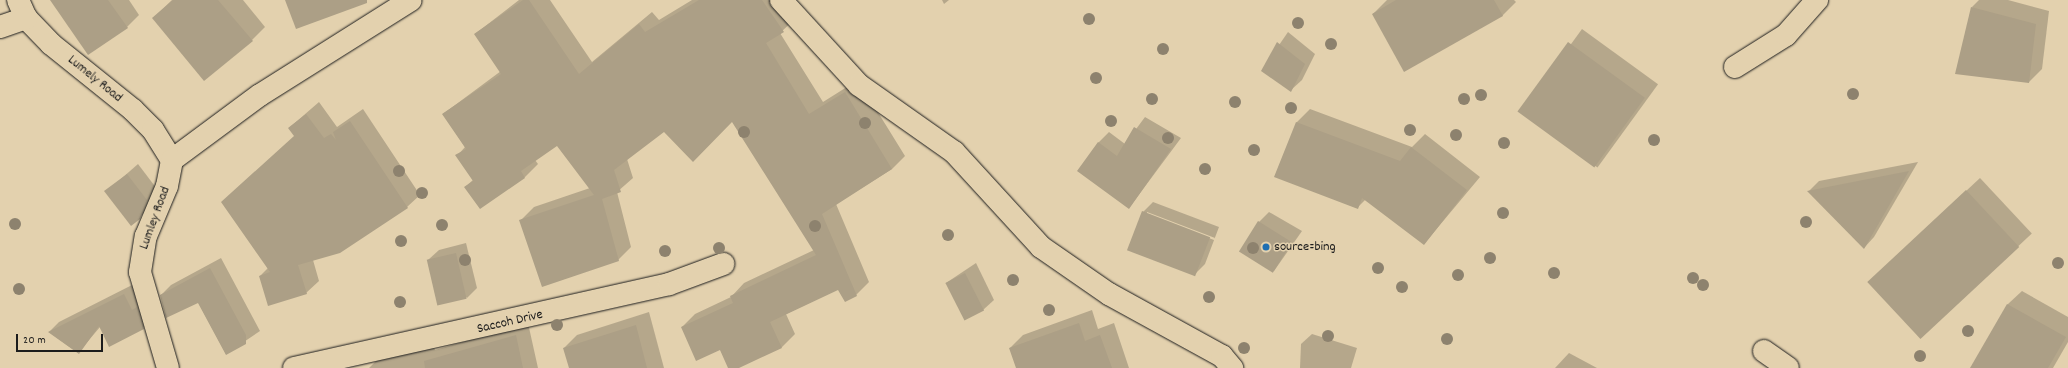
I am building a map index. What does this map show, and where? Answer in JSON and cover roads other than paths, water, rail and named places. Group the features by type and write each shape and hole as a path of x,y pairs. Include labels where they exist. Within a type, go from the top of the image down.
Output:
{"street":[{"path":"172,160 260,95 411,0"},
{"path":"781,0 859,85 954,152 1041,247 1109,294 1222,356 1232,368"},
{"path":"1735,66 1786,35 1817,0"},
{"path":"0,27 22,9"},
{"name":"Lumely Road","path":"22,9 51,44 133,110 153,130 172,160"},
{"name":"Lumley Road","path":"168,368 140,272 146,236 168,186 172,160"},
{"name":"Saccoh Drive","path":"294,368 638,292 723,264"},
{"path":"1764,351 1788,368"}],"place":[{"name":"source=bing","path":"1266,247"}]}
